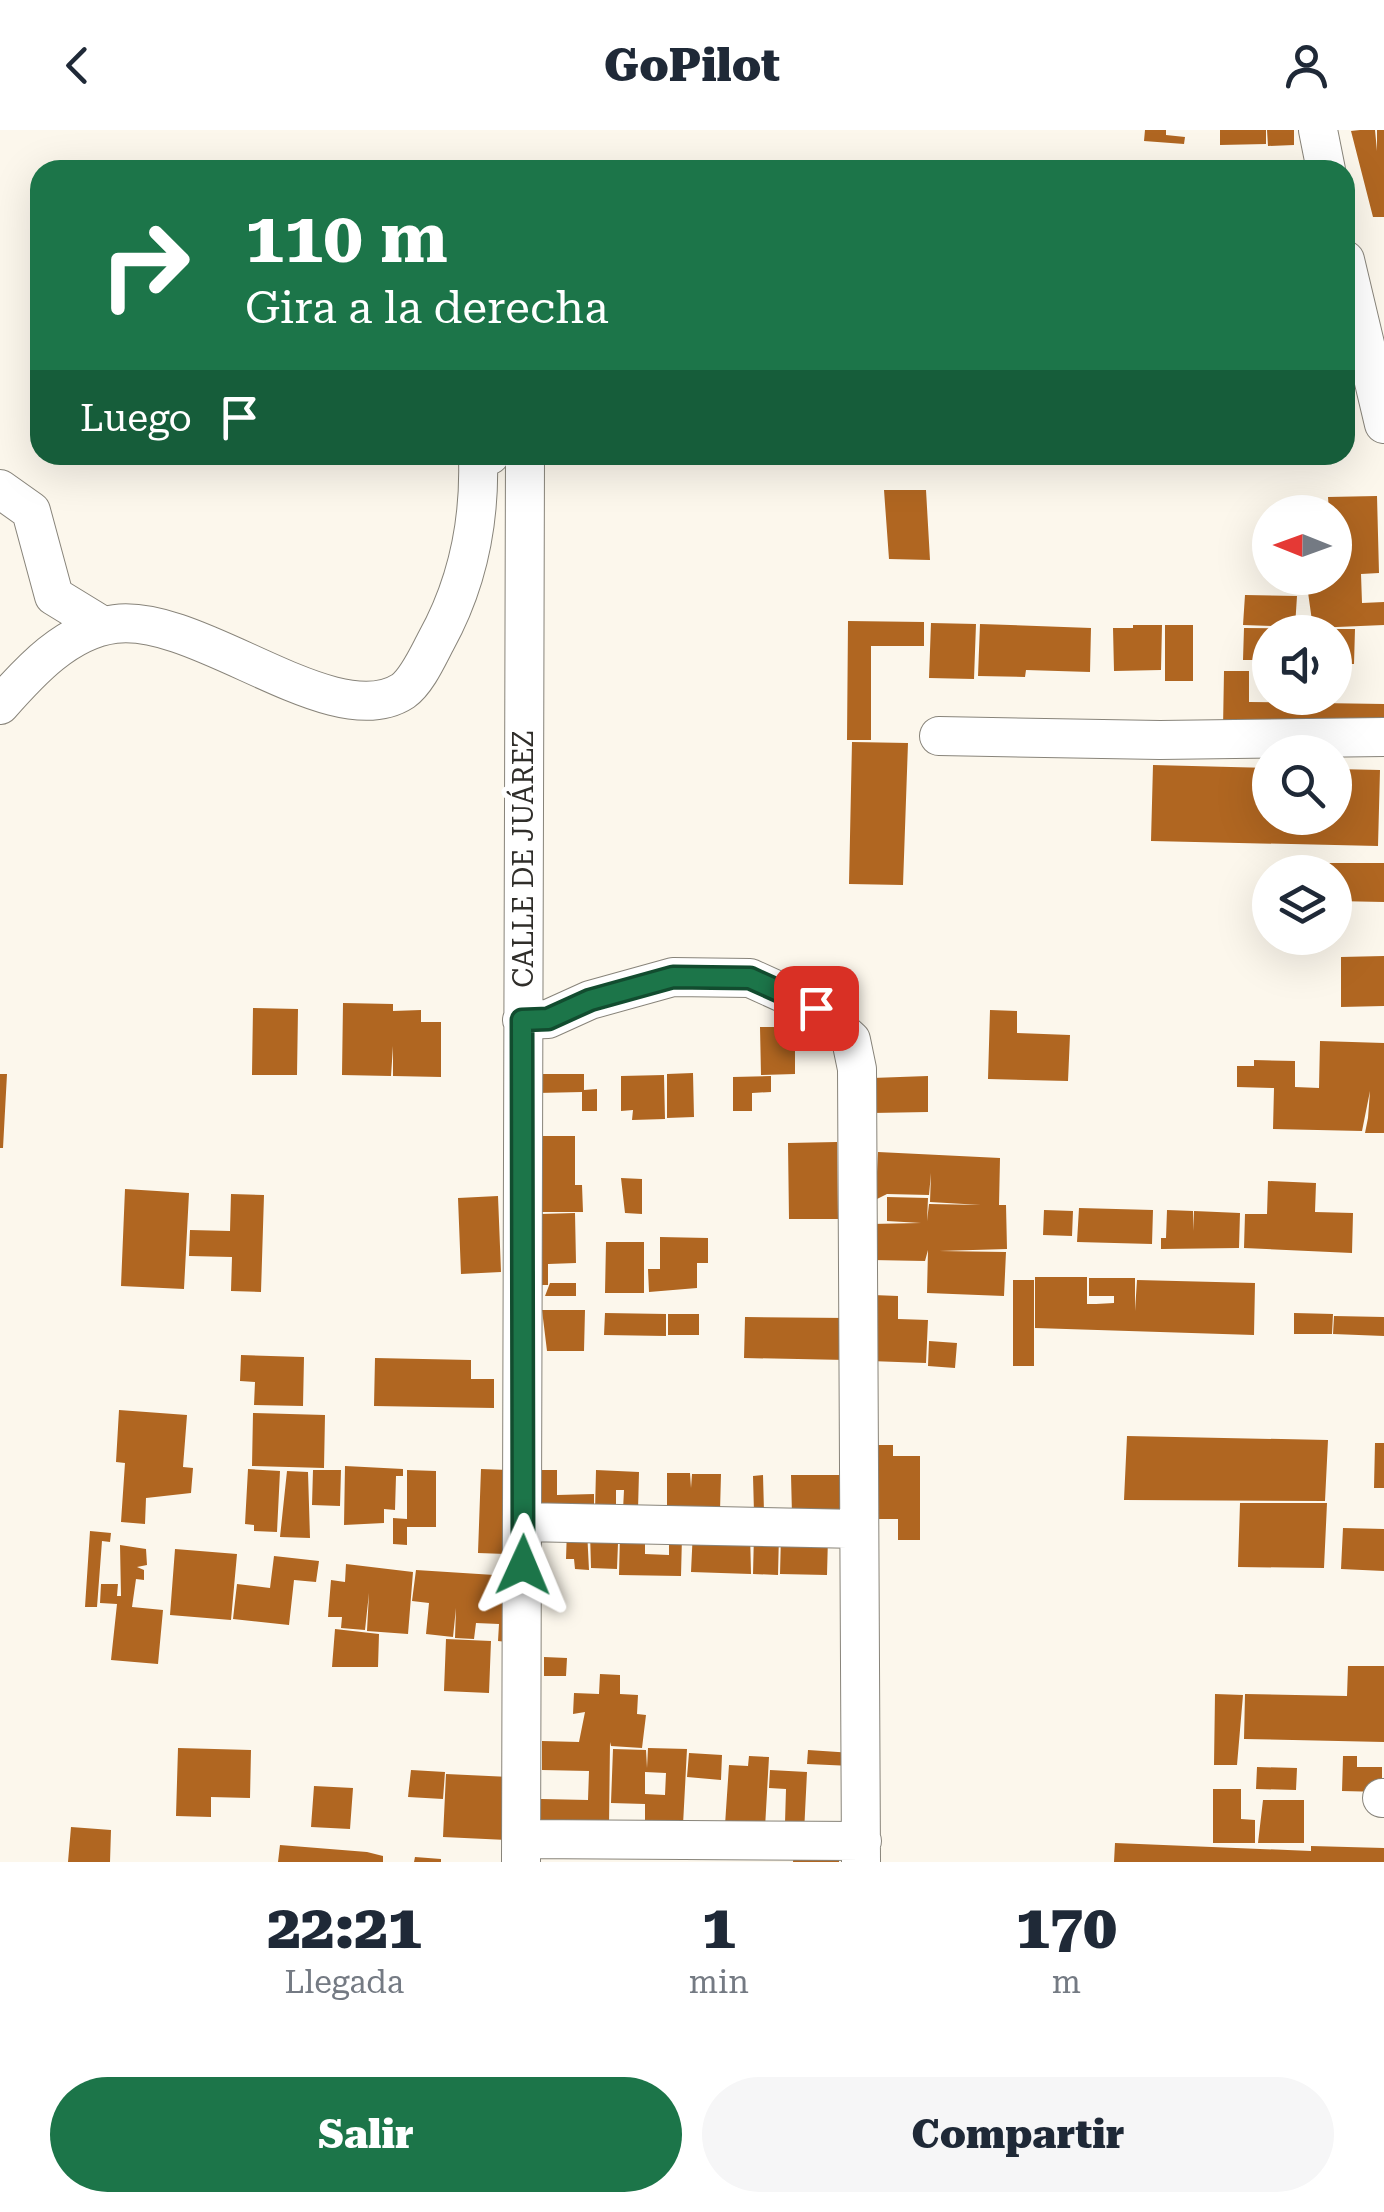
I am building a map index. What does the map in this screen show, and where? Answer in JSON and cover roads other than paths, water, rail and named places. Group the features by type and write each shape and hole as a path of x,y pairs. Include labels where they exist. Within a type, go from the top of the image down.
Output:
{"street":[{"path":"1318,130 1324,160"},
{"path":"1355,301 1383,414"},
{"path":"0,705 56,651 89,629 119,623 174,630 286,680 345,700 378,700 405,690 452,612 479,503 478,465"},
{"name":"CALLE DE JUÁREZ","path":"522,1851 524,465"},
{"path":"0,488 31,511 54,596 103,626"},
{"path":"940,736 1160,740 1384,737"},
{"path":"522,1020 548,1019 590,1000 673,977 750,978 816,1008 851,1040 857,1070 861,1851 522,1851"},
{"path":"524,1522 859,1529"}]}
